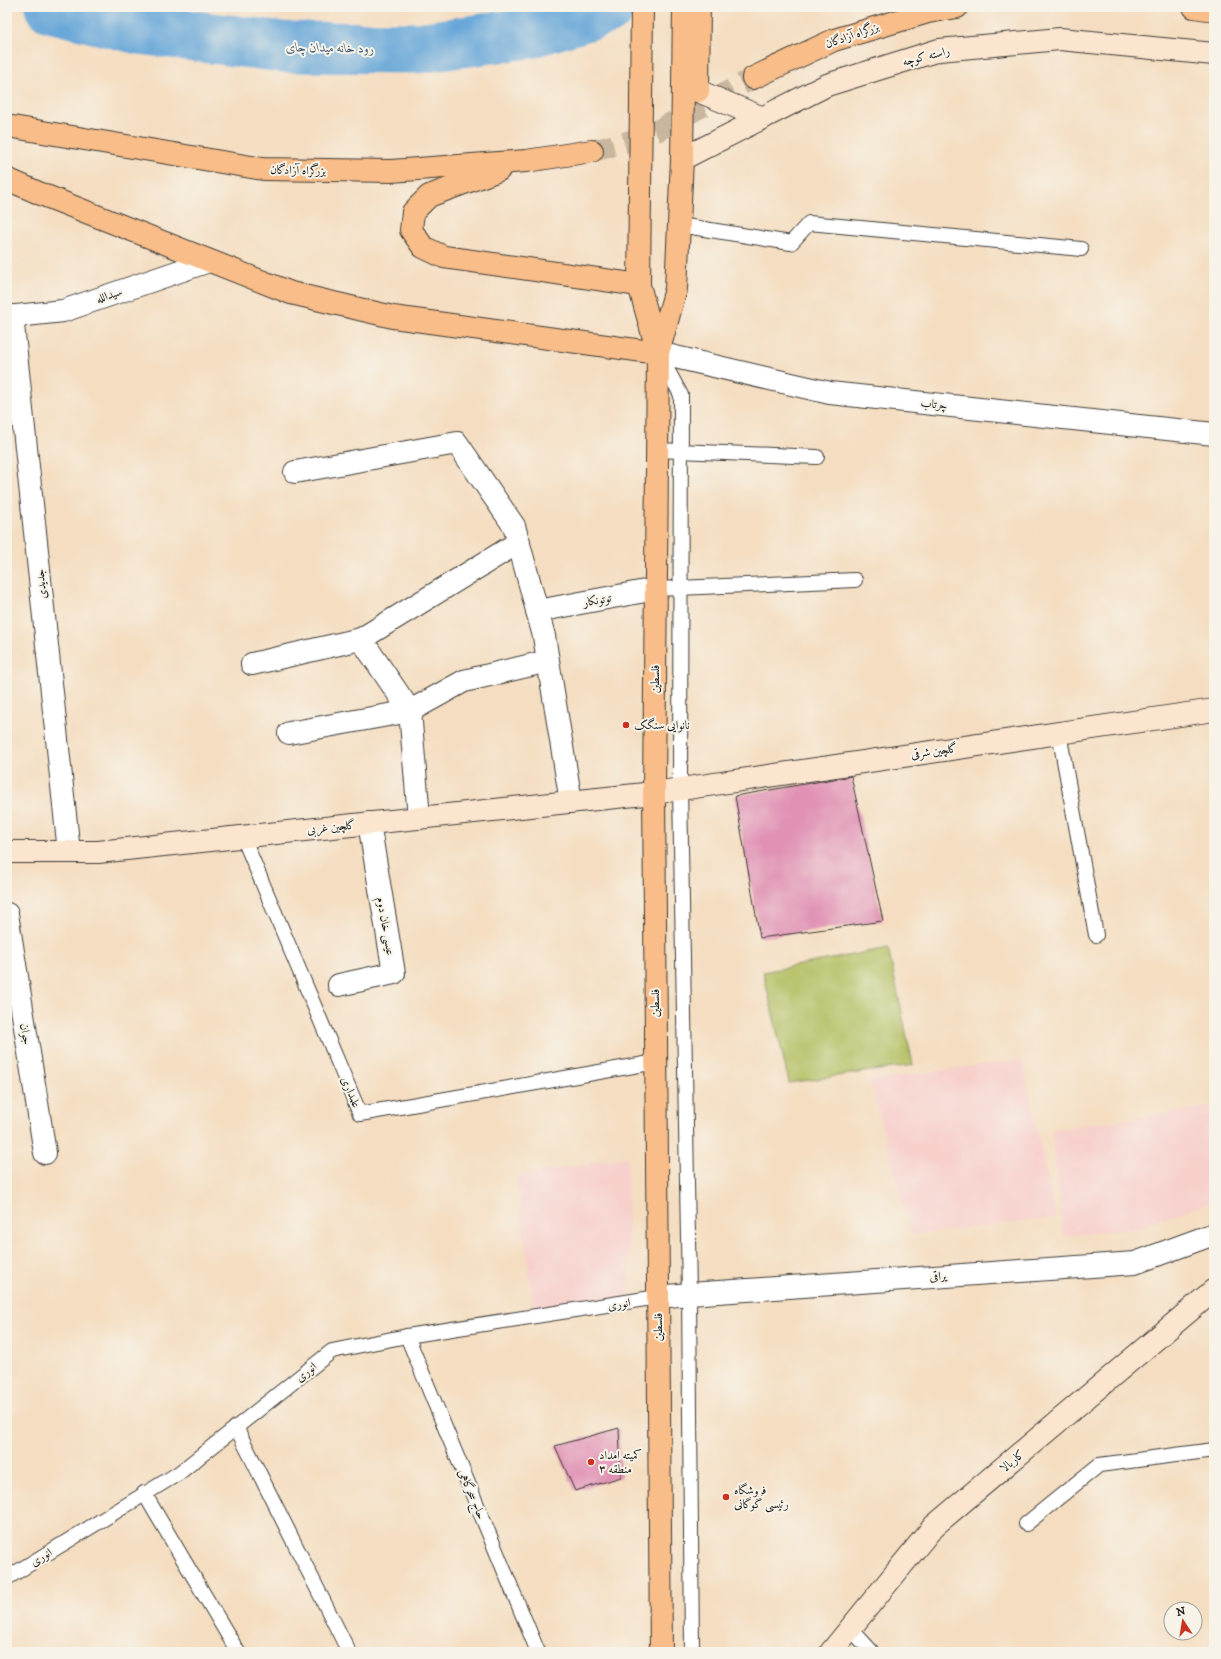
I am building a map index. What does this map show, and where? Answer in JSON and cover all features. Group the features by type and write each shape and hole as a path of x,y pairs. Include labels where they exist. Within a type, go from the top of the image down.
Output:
{"main road":[{"path":"642,7 639,285 658,353"},
{"path":"658,353 676,288 682,159 684,7"},
{"path":"698,91 699,7"},
{"name":"بزرگراه آزادگان","path":"753,78 834,40 928,12 957,7"},
{"path":"1194,7 1214,10"},
{"name":"بزرگراه آزادگان","path":"7,126 263,169 390,171 526,161 592,151"},
{"path":"526,161 430,196 413,212 411,230 423,247 444,257 639,285"},
{"path":"7,179 209,262 291,293 393,317 658,353"},
{"name":"فلسطین","path":"658,353 654,793 661,1652"}],"street":[{"name":"راسته کوچه","path":"682,159 827,85 939,50 1060,39 1214,54"},
{"path":"698,91 763,118"},
{"name":"سیدالله","path":"10,317 62,311 209,262"},
{"name":"جدیدی","path":"10,317 69,852"},
{"name":"چرتاب","path":"658,353 830,393 1214,434"},
{"path":"295,472 457,443 514,526 544,636 571,802"},
{"path":"252,664 361,639 519,542"},
{"name":"توتونکار","path":"537,611 656,590"},
{"path":"361,639 410,711 419,818"},
{"path":"289,733 410,711 464,681 548,661"},
{"name":"گلچین شرقی","path":"654,793 1214,710"},
{"name":"گلچین غربی","path":"7,852 98,852 654,793"},
{"name":"عیسی خان دوم","path":"339,985 394,973 369,823"},
{"name":"جوان","path":"7,914 45,1153"},
{"name":"یراقی","path":"658,1298 689,1294 1135,1263 1214,1234"},
{"name":"کاربالا","path":"832,1652 934,1526 1214,1290"}],"lane":[{"path":"679,225 792,243 809,223 1081,248"},
{"path":"658,353 681,395 680,789 689,1294 692,1652"},
{"path":"657,450 817,457"},
{"path":"656,590 855,580"},
{"path":"1059,733 1096,935"},
{"name":"علمداری","path":"243,837 360,1114 656,1062"},
{"name":"انوری","path":"7,1578 179,1473 332,1351 406,1336 658,1298"},
{"name":"حاج سحرگاهی","path":"406,1336 538,1652"},
{"path":"236,1427 349,1652"},
{"path":"1026,1524 1100,1465 1214,1450"},
{"path":"144,1493 238,1652"},
{"path":"850,1629 872,1652"}],"shaded area":[{"path":"1022,1059 1056,1218 911,1235 870,1081"},
{"path":"1214,1106 1214,1201 1138,1228 1063,1236 1051,1130"},
{"path":"627,1157 629,1296 534,1312 516,1176"}],"green space":[{"path":"888,948 913,1065 789,1083 763,972"}],"building":[{"path":"851,776 883,921 760,938 735,796"},
{"name":"کمیته امداد منطقه ۳","path":"619,1428 621,1477 575,1491 555,1446"}],"waterway":[{"name":"رود خانه میدان چای","path":"50,7 139,29 283,47 417,48 528,33 610,7"}],"tunnel":[{"path":"592,151 644,138 753,78"}],"place":[{"name":"نانوایی سنگک","path":"626,725"},
{"name":"کمیته امداد منطقه ۳","path":"591,1462"},
{"name":"فروشگاه رئیسی گوگانی","path":"726,1497"}]}
